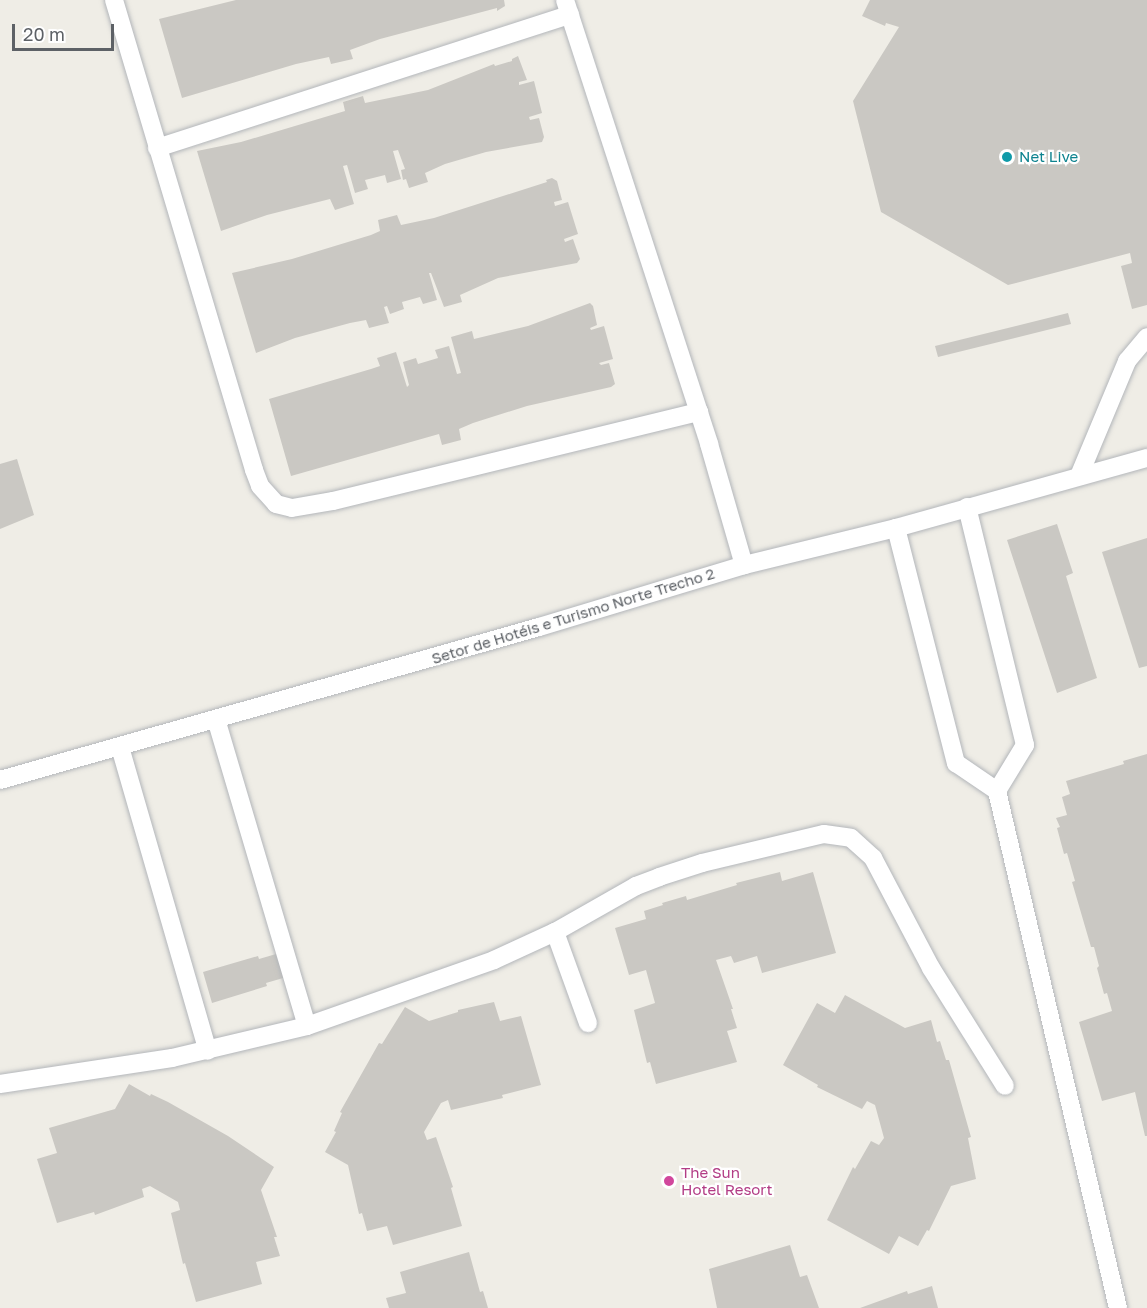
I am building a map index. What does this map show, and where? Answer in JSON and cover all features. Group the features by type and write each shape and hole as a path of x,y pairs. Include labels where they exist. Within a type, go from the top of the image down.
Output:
{"lane":[{"path":"114,0 254,470 260,486 276,504 292,508 325,502 699,412"},
{"path":"157,148 568,8 699,412 744,565"},
{"path":"1079,476 1127,361 1147,337"},
{"name":"Setor de Hotéis e Turismo Norte Trecho 2","path":"0,780 539,627 744,565 896,528 1147,458"},
{"path":"967,507 1025,745 997,791"},
{"path":"896,528 956,763 997,791 1118,1308"},
{"path":"216,719 307,1026"},
{"path":"120,747 208,1052"},
{"path":"0,1084 208,1052 307,1026 494,960 555,932 636,886 659,877 702,863 804,837 842,835 859,843 873,858 931,968 1005,1086"},
{"path":"555,932 588,1023"}],"building":[{"path":"236,0 504,0 505,6 497,11 497,8 380,39 350,50 353,59 331,64 329,57 296,64 182,98 159,19"},
{"name":"Net Live","path":"870,0 1147,0 1147,305 1132,309 1121,266 1132,263 1130,253 1008,285 881,212 853,101 899,27 886,23 885,26 862,16"},
{"path":"518,56 527,80 519,82 519,85 534,81 542,113 529,117 530,120 539,118 544,137 542,142 486,152 445,164 425,173 428,182 409,188 406,179 403,180 401,170 405,169 398,150 393,151 401,179 387,183 385,175 365,180 368,189 355,193 347,165 343,166 354,204 335,210 330,199 267,215 221,231 197,151 241,142 345,111 343,102 363,96 365,103 428,90 494,64 495,66 512,61"},
{"path":"552,178 557,181 562,200 554,202 555,206 568,202 578,234 564,239 565,242 573,239 580,259 577,263 498,278 460,295 462,302 444,307 431,273 429,273 437,300 423,304 420,297 402,302 404,309 390,314 387,306 384,307 389,323 369,328 366,320 350,323 295,338 256,353 232,273 292,259 371,235 380,231 378,220 397,215 401,225 434,218 547,182 546,180"},
{"path":"590,303 593,306 597,325 590,328 591,330 604,326 613,359 599,363 601,365 609,363 615,384 611,387 527,406 473,423 459,429 461,440 442,445 439,434 291,476 269,399 380,366 377,358 396,352 407,387 409,385 403,362 416,358 418,364 438,358 435,350 449,346 457,374 461,373 451,337 472,331 474,339 528,326"},
{"path":"1068,313 1071,324 938,357 935,346"},
{"path":"17,459 34,515 0,529 0,464"},
{"path":"1057,524 1073,573 1066,576 1097,678 1057,693 1007,540"},
{"path":"1147,538 1147,666 1139,668 1102,552"},
{"path":"1147,754 1147,1136 1145,1136 1135,1092 1102,1101 1079,1022 1112,1011 1107,993 1104,994 1094,947 1091,947 1072,882 1075,881 1067,853 1064,854 1057,828 1060,827 1056,818 1067,815 1062,797 1070,794 1066,781 1124,764 1123,761"},
{"path":"780,872 782,881 813,872 836,953 762,973 757,956 734,963 731,956 716,960 737,1028 727,1031 737,1062 656,1084 650,1062 647,1063 634,1010 655,1003 646,970 629,975 615,928 646,919 644,911 663,905 662,903 686,896 687,900 737,885 736,883"},
{"path":"283,952 290,976 266,983 267,986 212,1003 203,972 258,956 259,959"},
{"path":"845,995 905,1028 931,1020 937,1042 940,1041 946,1060 949,1060 971,1137 968,1138 976,1179 951,1186 929,1231 927,1230 918,1246 899,1236 889,1254 827,1220 853,1167 855,1169 871,1141 879,1145 884,1138 875,1105 867,1101 862,1109 817,1087 818,1085 783,1065 817,1003 835,1013"},
{"path":"494,1002 500,1021 521,1016 541,1085 502,1095 503,1098 451,1110 448,1100 441,1103 424,1132 427,1140 436,1137 453,1187 451,1188 462,1226 393,1245 387,1226 367,1231 362,1213 359,1214 348,1165 325,1152 336,1132 334,1131 342,1113 340,1112 379,1043 382,1044 405,1007 429,1021 458,1012 458,1010"},
{"path":"129,1084 150,1096 151,1094 168,1102 228,1136 274,1167 261,1190 277,1237 274,1237 280,1256 256,1262 262,1284 196,1302 185,1263 183,1264 171,1213 180,1210 178,1202 150,1186 142,1189 144,1197 95,1215 94,1212 57,1223 37,1159 57,1153 49,1128 115,1109"},
{"path":"790,1245 800,1277 807,1275 819,1308 717,1308 709,1269"},
{"path":"469,1252 480,1292 483,1291 488,1308 389,1308 386,1298 406,1293 400,1272"},
{"path":"932,1286 938,1308 860,1308 907,1291 908,1294"}],"place":[{"name":"Net Live","path":"1007,157"},
{"name":"The Sun Hotel Resort","path":"669,1181"}]}
